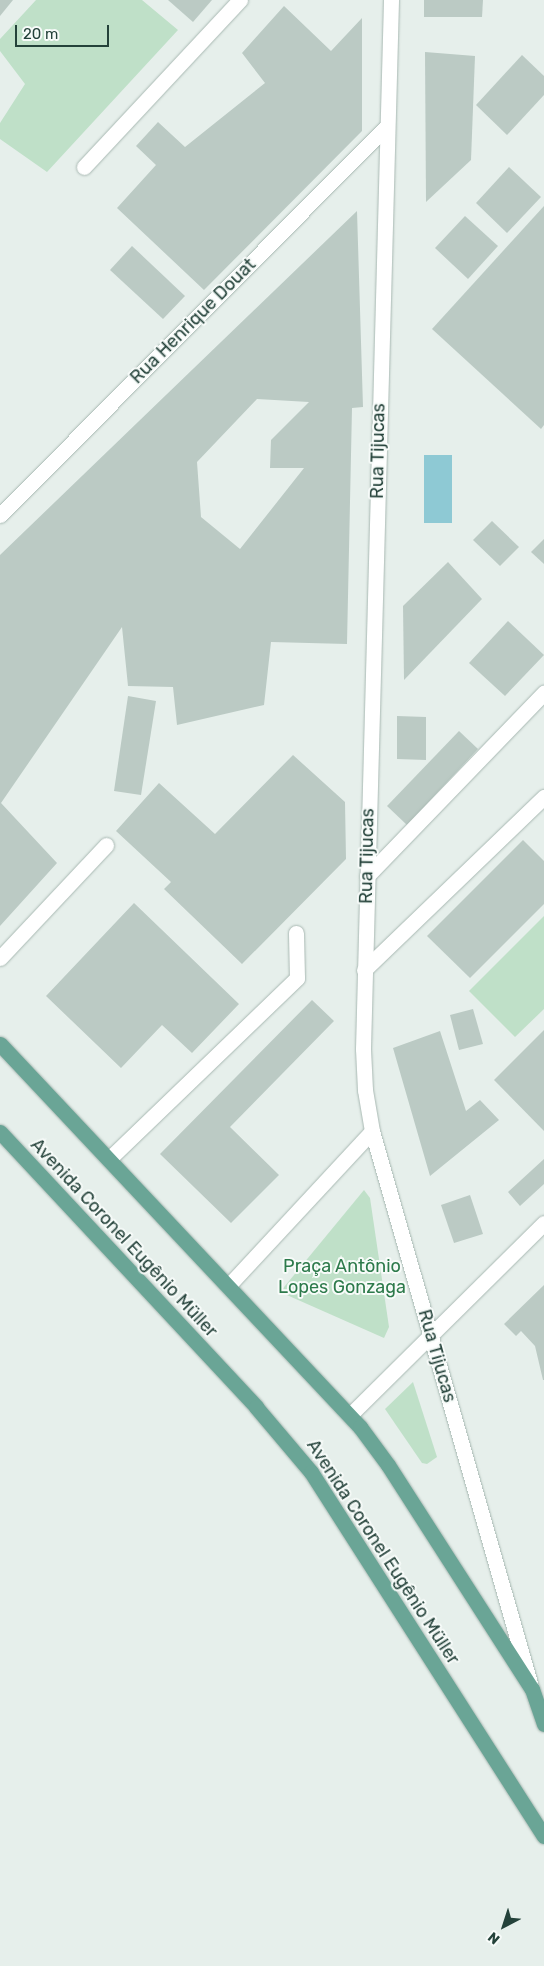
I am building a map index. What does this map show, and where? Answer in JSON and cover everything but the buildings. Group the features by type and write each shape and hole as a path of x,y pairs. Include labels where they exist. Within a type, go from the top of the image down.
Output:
{"main road":[{"path":"0,1044 350,1415 388,1465 538,1688 544,1724"},
{"name":"Avenida Coronel Eugênio Müller","path":"0,1132 256,1407 311,1472 544,1836"}],"street":[{"path":"84,167 240,0"},
{"name":"Rua Tijucas","path":"391,0 362,1049 372,1131 431,1336 538,1688"},
{"name":"Rua Henrique Douat","path":"0,515 386,127"},
{"path":"367,876 544,693"},
{"path":"364,970 544,797"},
{"path":"0,958 106,845"},
{"path":"110,1159 297,978 296,934"},
{"path":"229,1286 372,1131"},
{"path":"350,1415 544,1223"}],"green space":[{"path":"36,0 142,0 178,30 47,172 0,139 0,123 25,84 0,51 0,39"},
{"path":"544,916 544,1009 515,1037 469,991"},
{"name":"Praça Antônio Lopes Gonzaga","path":"364,1190 370,1198 389,1327 384,1338 280,1292"},
{"path":"413,1382 437,1457 427,1464 422,1463 385,1409"}],"water":[{"path":"424,455 452,455 452,523 424,523"}]}
